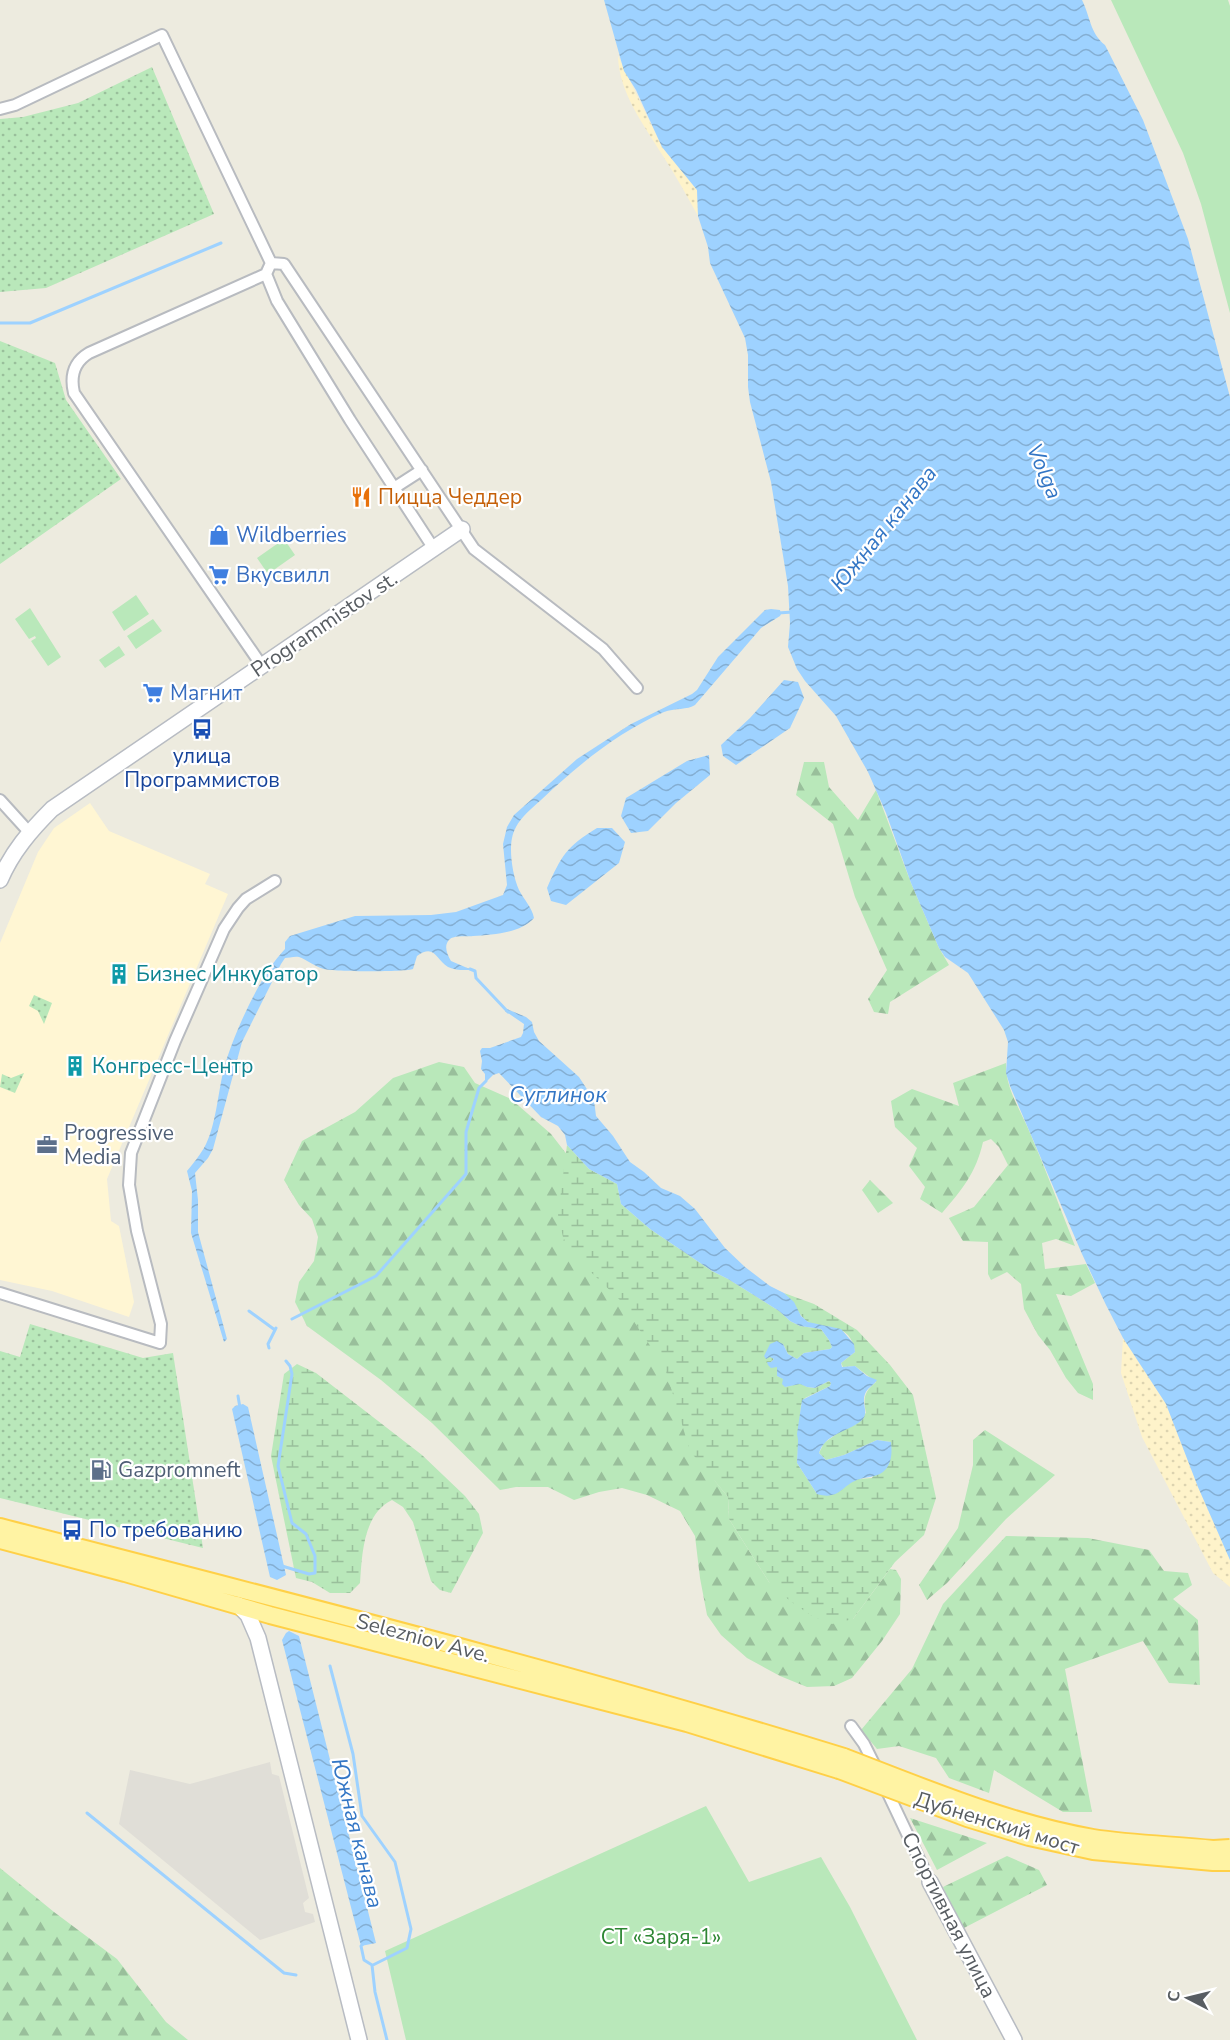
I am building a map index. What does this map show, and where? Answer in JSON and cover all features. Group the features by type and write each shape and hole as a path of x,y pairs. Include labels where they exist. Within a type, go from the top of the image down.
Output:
{"main road":[{"name":"Selezniov Ave.","path":"0,1527 194,1576 680,1707 842,1764"},
{"name":"Selezniov Ave.","path":"0,1540 270,1614 842,1764"},
{"name":"Дубненский мост","path":"842,1764 1043,1826 1094,1838 1213,1849 1230,1848"},
{"name":"Дубненский мост","path":"842,1764 968,1818 1050,1842 1093,1851 1230,1862"}],"street":[{"path":"0,109 15,105 162,35 268,268 277,301 434,549"},
{"path":"262,666 74,393 71,382 80,358 89,353 268,268 284,264 474,549 603,649 637,688"},
{"path":"394,488 422,470"},
{"name":"Programmistov st.","path":"0,880 29,832 60,803 462,529"},
{"path":"0,800 29,832"},
{"path":"0,1293 160,1344 160,1324 137,1231 129,1185 131,1153 175,1041 224,929 246,899 275,881"},
{"path":"238,1605 248,1615 256,1633 359,2040"},
{"path":"256,1633 261,1620 270,1614"},
{"name":"Спортивная улица","path":"851,1726 864,1744 930,1882 1014,2040"}],"shaded area":[{"path":"90,803 109,831 210,874 205,884 228,894 107,1179 111,1221 119,1226 134,1302 129,1317 52,1291 0,1280 0,943 38,852 54,828"},
{"path":"270,1762 272,1774 279,1776 309,1898 303,1903 305,1912 313,1914 315,1922 260,1940 119,1824 130,1770 190,1784"}],"green space":[{"path":"1111,0 1228,0 1230,6 1230,313 1201,204 1183,153"},
{"path":"152,67 214,214 46,288 0,292 0,119 23,117 78,103"},
{"path":"0,341 55,363 66,400 121,479 0,564"},
{"path":"284,539 295,555 268,574 257,558"},
{"path":"136,595 149,614 124,631 112,612"},
{"path":"30,608 61,657 48,666 31,641 36,638 35,636 29,639 15,619"},
{"path":"153,619 162,631 136,649 127,636"},
{"path":"119,646 125,655 105,668 99,660"},
{"path":"804,762 824,762 829,787 858,820 876,790 911,883 939,948 949,965 890,1002 888,1014 874,1012 868,999 887,970 855,897 833,824 796,795"},
{"path":"34,995 52,1003 44,1024 38,1011 29,1006"},
{"path":"439,1062 464,1067 475,1083 511,1099 551,1134 579,1170 715,1481 728,1497 729,1519 769,1582 853,1619 890,1569 896,1570 901,1579 900,1614 852,1678 834,1686 807,1687 780,1676 747,1658 721,1635 707,1615 695,1536 680,1511 647,1495 622,1488 574,1500 548,1487 516,1487 500,1490 432,1423 381,1380 307,1326 295,1302 299,1282 314,1261 318,1237 312,1219 299,1205 284,1180 302,1141 355,1112 393,1078"},
{"path":"1006,1063 1011,1090 1075,1246 1056,1239 1042,1243 1045,1269 1086,1264 1095,1283 1071,1296 1056,1294 1093,1384 1093,1400 1078,1393 1038,1335 1024,1309 1021,1284 1007,1272 991,1280 988,1274 988,1242 963,1241 949,1218 974,1207 1008,1165 999,1147 991,1139 983,1142 967,1181 942,1213 920,1199 925,1187 909,1166 917,1148 895,1127 891,1101 912,1089 959,1106 953,1083"},
{"path":"24,1073 15,1093 0,1087 2,1074 11,1078"},
{"path":"567,1145 589,1169 617,1184 621,1204 650,1229 712,1271 779,1311 790,1321 800,1326 821,1329 829,1340 832,1347 830,1349 804,1353 797,1359 788,1354 783,1344 767,1351 767,1354 774,1359 771,1362 777,1367 777,1376 784,1379 785,1387 800,1383 815,1388 829,1381 831,1383 830,1386 805,1398 801,1405 797,1463 817,1494 858,1479 872,1478 891,1442 877,1440 844,1455 826,1460 819,1453 824,1443 866,1413 865,1396 876,1382 855,1366 843,1367 841,1363 855,1352 848,1335 837,1329 808,1322 784,1293 814,1304 857,1330 890,1365 913,1395 936,1498 924,1535 895,1562 853,1619 832,1624 812,1616 790,1601 769,1582 729,1519 728,1497 690,1451 665,1368 619,1299 572,1254 563,1237 558,1215"},
{"path":"870,1180 893,1203 878,1213 862,1190"},
{"path":"30,1324 143,1358 173,1353 203,1548 0,1498 0,1351 20,1357"},
{"path":"297,1364 316,1373 422,1455 465,1496 479,1514 483,1533 451,1593 440,1590 431,1581 413,1522 403,1507 392,1500 382,1506 370,1525 363,1548 360,1583 350,1593 330,1593 312,1582 296,1578 271,1456 284,1374"},
{"path":"985,1430 1055,1475 1006,1519 947,1583 927,1600 919,1585 958,1528 973,1465 973,1440"},
{"path":"1006,1536 1088,1538 1149,1550 1164,1571 1188,1573 1192,1585 1173,1599 1198,1620 1200,1685 1169,1683 1143,1641 1065,1669 1092,1812 1063,1812 994,1770 989,1793 949,1778 936,1758 899,1746 877,1749 861,1730 912,1669 943,1604"},
{"name":"СТ «Заря-1»","path":"706,1806 749,1882 821,1857 850,1907 917,2040 406,2040 385,1951"},
{"path":"910,1818 987,1843 937,1870"},
{"path":"1007,1856 1039,1870 1047,1885 962,1929 943,1887"},
{"path":"0,1868 117,1959 166,2022 188,2040 0,2040"}],"sand":[{"path":"618,56 662,147 697,190 698,216 628,96 619,70"},
{"path":"1123,1338 1166,1404 1198,1487 1230,1560 1230,1587 1213,1573 1142,1437 1121,1373"}],"water":[{"name":"Volga","path":"604,0 1082,0 1093,30 1105,45 1143,120 1188,239 1230,397 1230,1560 1198,1487 1166,1404 1123,1338 1106,1305 1010,1086 1006,1073 1008,1042 1004,1030 968,973 945,957 939,948 868,772 836,716 797,669 788,647 790,623 788,586 771,482 750,402 745,338 710,263 708,247 698,216 697,190 662,147 636,90 624,71"},
{"path":"765,610 780,610 780,616 761,628 695,705 664,712 630,729 569,775 530,809 515,830 511,850 512,865 519,890 534,918 522,927 506,932 450,939 446,947 451,961 472,970 457,970 448,967 435,954 428,951 417,956 413,969 398,971 330,970 299,957 285,958 242,1042 213,1149 195,1173 198,1232 227,1339 224,1342 191,1233 192,1191 187,1171 208,1140 224,1068 234,1038 257,989 285,949 285,942 290,936 355,916 431,915 456,912 503,895 507,885 503,844 507,827 514,815 577,759 631,724 697,690 718,657"},
{"path":"784,680 798,682 804,698 790,728 736,765 723,756 721,745 750,718"},
{"path":"709,755 710,775 676,803 648,831 631,833 621,816 626,798 687,761"},
{"path":"597,828 612,828 625,842 619,863 566,905 551,901 547,888 561,860 578,841"},
{"name":"Суглинок","path":"507,1009 532,1022 539,1041 579,1077 594,1100 596,1116 630,1162 661,1188 680,1196 695,1209 725,1248 745,1267 770,1286 784,1293 794,1302 801,1316 808,1322 841,1329 854,1344 855,1352 841,1363 842,1367 855,1366 867,1376 877,1380 865,1394 864,1418 831,1437 819,1453 826,1460 844,1455 877,1440 891,1442 890,1460 883,1472 854,1481 836,1494 825,1496 817,1494 797,1463 797,1434 802,1400 830,1386 831,1383 829,1381 815,1388 800,1384 785,1387 782,1384 783,1379 777,1376 777,1367 771,1368 768,1365 767,1362 774,1359 770,1357 766,1359 764,1356 770,1344 777,1341 783,1344 788,1354 797,1359 804,1353 830,1349 832,1347 829,1340 821,1329 800,1326 790,1321 779,1311 712,1271 650,1229 621,1204 617,1184 589,1169 567,1145 565,1135 558,1126 541,1117 499,1073 493,1075 485,1083 485,1074 481,1069 480,1051 482,1048 490,1048 521,1037 523,1033 524,1024 505,1011"},
{"path":"243,1404 248,1407 286,1575 277,1580 270,1577 232,1409"},
{"path":"289,1631 299,1636 376,1943 361,1946 282,1640"}],"waterway":[{"path":"0,323 30,323 221,243"},
{"name":"Южная канава","path":"778,613 793,612"},
{"path":"470,969 475,971 476,978 508,1012"},
{"path":"292,1319 376,1276 466,1174 466,1132 479,1088 486,1081"},
{"path":"249,1311 275,1330"},
{"path":"269,1348 268,1344 276,1328"},
{"path":"282,1566 309,1574 315,1573 315,1556 306,1534 292,1523 278,1466 292,1374 286,1361"},
{"name":"Южная канава","path":"238,1396 240,1408"},
{"path":"330,1666 353,1754 362,1816 395,1862 411,1929 407,1948 373,1965"},
{"path":"87,1813 284,1973 296,1975"},
{"name":"Южная канава","path":"363,1944 361,1946 364,1960 372,1965 375,1992 387,2040"}],"place":[{"name":"Пицца Чеддер","path":"361,497"},
{"name":"Wildberries","path":"219,535"},
{"name":"Вкусвилл","path":"219,575"},
{"name":"Магнит","path":"153,693"},
{"name":"улица Программистов","path":"202,729"},
{"name":"Бизнес Инкубатор","path":"119,974"},
{"name":"Конгресс-Центр","path":"75,1066"},
{"name":"Progressive Media","path":"47,1145"},
{"name":"Gazpromneft","path":"101,1470"},
{"name":"По требованию","path":"72,1530"}]}
